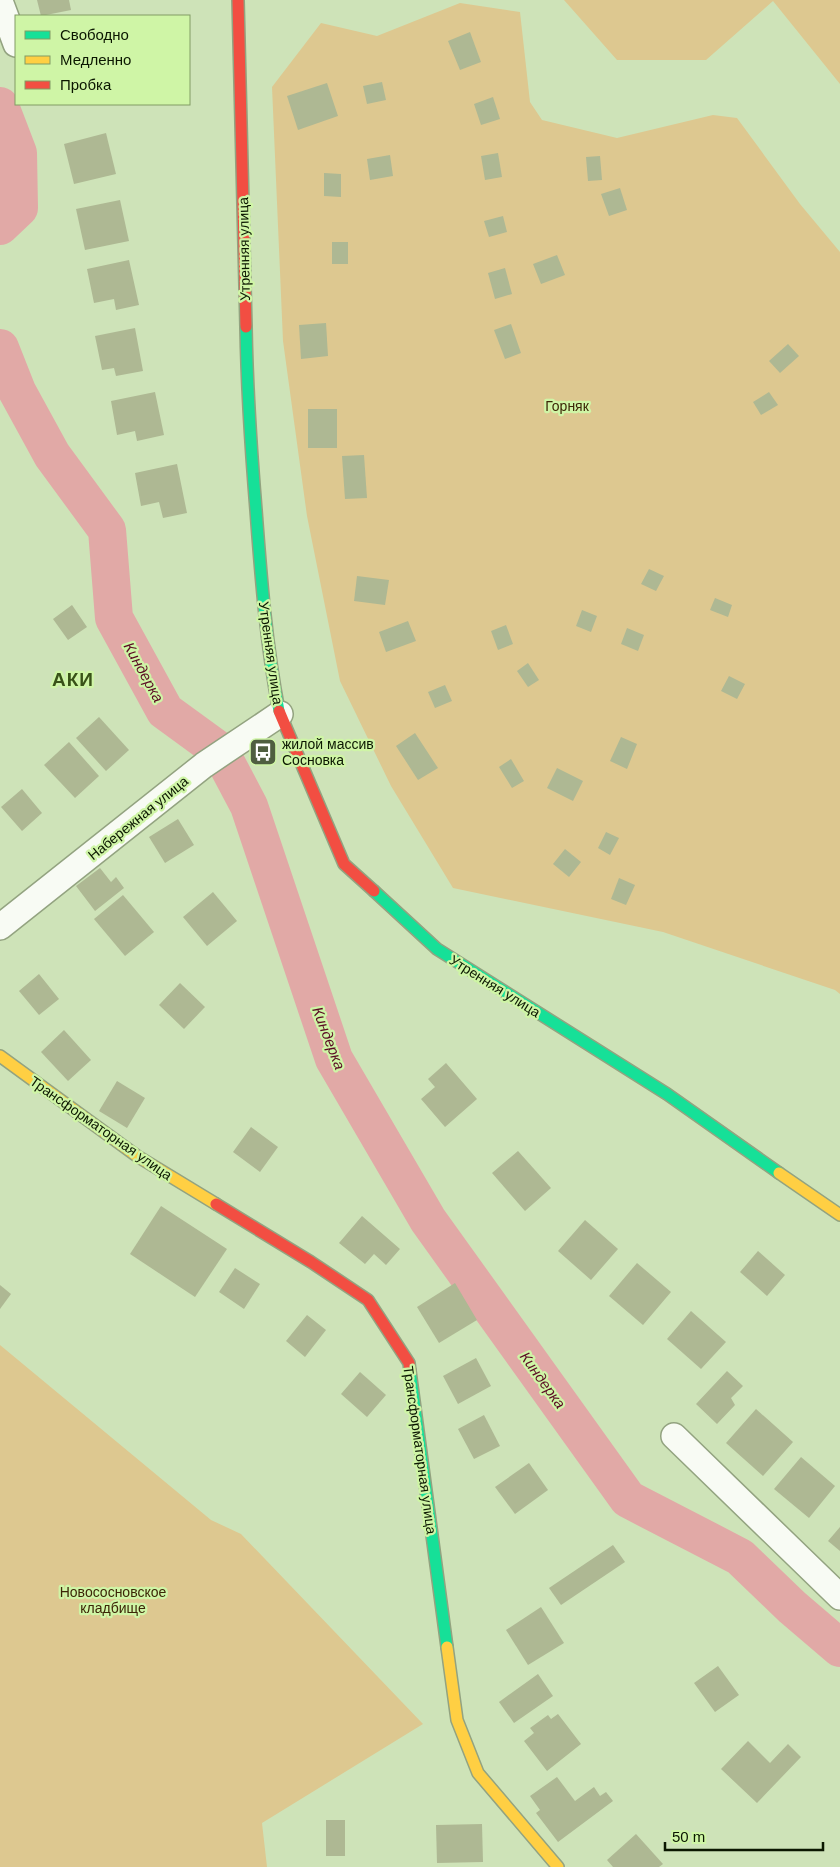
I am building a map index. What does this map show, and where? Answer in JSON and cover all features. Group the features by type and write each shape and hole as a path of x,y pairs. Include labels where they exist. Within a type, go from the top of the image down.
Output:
{"street":[{"name":"Утренняя улица","path":"238,0 247,391 262,591 272,674 280,714 344,864 436,948 667,1094 840,1215"},
{"path":"0,1 15,41"},
{"name":"Набережная улица","path":"0,927 204,765 280,714"},
{"name":"Трансформаторная улица","path":"0,1056 137,1156 311,1262 368,1300 409,1363 457,1720 478,1773 558,1867"},
{"path":"674,1436 840,1597"}],"green space":[{"path":"564,0 840,0 840,84 773,1 706,60 617,60"},
{"name":"Горняк","path":"460,3 520,12 530,102 542,120 617,138 713,115 737,118 800,204 840,252 840,994 835,990 663,932 453,888 391,786 340,681 307,516 283,341 272,87 321,23 377,36"},
{"name":"Новососновское кладбище","path":"0,1345 211,1520 241,1534 423,1724 262,1823 267,1867 0,1867"}],"building":[{"path":"37,0 69,0 71,10 41,15"},
{"path":"470,32 481,62 460,70 448,41"},
{"path":"382,82 386,100 367,104 363,86"},
{"path":"327,83 338,116 298,130 287,96"},
{"path":"493,97 500,119 481,125 474,104"},
{"path":"106,133 116,174 74,184 64,144"},
{"path":"498,153 502,177 485,180 481,156"},
{"path":"390,155 393,176 370,180 367,159"},
{"path":"600,156 602,180 588,181 586,157"},
{"path":"324,173 341,174 341,197 324,196"},
{"path":"620,188 627,210 609,216 601,194"},
{"path":"120,200 129,241 85,250 76,209"},
{"path":"503,216 507,232 489,237 484,221"},
{"path":"332,242 348,242 348,264 332,264"},
{"path":"557,255 565,275 541,284 533,264"},
{"path":"129,260 139,305 116,310 114,299 94,303 87,269"},
{"path":"505,268 512,294 495,299 488,273"},
{"path":"326,323 328,356 301,359 299,325"},
{"path":"511,324 521,353 505,359 494,330"},
{"path":"135,328 143,371 116,376 114,368 102,370 95,336"},
{"path":"788,344 799,356 780,373 769,361"},
{"path":"155,392 164,435 137,441 135,431 117,435 111,401"},
{"path":"769,392 778,405 761,415 753,402"},
{"path":"308,409 337,409 337,448 308,448"},
{"path":"364,455 367,498 345,499 342,456"},
{"path":"177,464 187,513 163,518 159,502 141,506 135,473"},
{"path":"649,569 664,576 656,591 641,584"},
{"path":"357,576 389,580 385,605 354,601"},
{"path":"715,598 732,605 728,617 710,610"},
{"path":"72,605 87,627 68,640 53,619"},
{"path":"582,610 597,616 591,632 576,626"},
{"path":"408,621 416,641 386,652 379,632"},
{"path":"506,625 513,644 498,650 491,631"},
{"path":"627,628 644,635 638,651 621,644"},
{"path":"528,663 539,680 528,687 517,671"},
{"path":"729,676 745,684 737,699 721,691"},
{"path":"445,685 452,701 435,708 428,692"},
{"path":"99,717 129,750 106,771 76,738"},
{"path":"415,733 438,768 418,780 396,746"},
{"path":"621,737 637,744 627,769 610,761"},
{"path":"69,742 99,776 75,798 44,765"},
{"path":"511,759 524,781 512,788 499,767"},
{"path":"557,768 583,781 573,801 547,788"},
{"path":"22,789 42,813 22,831 1,807"},
{"path":"178,819 194,845 165,863 149,837"},
{"path":"606,832 619,838 610,855 598,848"},
{"path":"565,849 581,862 569,877 553,864"},
{"path":"100,868 111,882 116,877 124,888 95,911 76,886"},
{"path":"619,878 635,885 626,905 611,899"},
{"path":"213,892 237,921 207,946 183,917"},
{"path":"123,895 154,932 125,956 94,919"},
{"path":"39,974 59,999 39,1015 19,991"},
{"path":"180,983 205,1007 184,1029 159,1005"},
{"path":"64,1030 91,1060 68,1081 41,1052"},
{"path":"446,1063 477,1099 445,1127 421,1099 435,1087 428,1079"},
{"path":"117,1081 145,1098 127,1128 99,1111"},
{"path":"251,1127 278,1147 260,1172 233,1152"},
{"path":"518,1151 551,1188 525,1211 492,1173"},
{"path":"161,1206 227,1249 195,1297 130,1254"},
{"path":"362,1216 400,1249 386,1265 374,1254 365,1264 339,1243"},
{"path":"585,1220 618,1249 591,1280 558,1251"},
{"path":"758,1251 785,1275 767,1296 740,1272"},
{"path":"637,1263 671,1292 643,1325 609,1296"},
{"path":"235,1268 260,1284 244,1309 219,1292"},
{"path":"455,1283 477,1320 439,1343 417,1307"},
{"path":"0,1285 11,1294 0,1309"},
{"path":"691,1311 726,1342 701,1369 667,1339"},
{"path":"307,1315 326,1330 305,1357 286,1341"},
{"path":"476,1358 491,1386 458,1404 443,1376"},
{"path":"727,1371 743,1386 731,1398 735,1405 717,1424 696,1404"},
{"path":"360,1372 386,1395 367,1417 341,1394"},
{"path":"756,1409 793,1442 763,1476 726,1443"},
{"path":"484,1415 500,1446 474,1459 458,1429"},
{"path":"801,1457 835,1486 809,1518 774,1489"},
{"path":"529,1463 548,1490 515,1514 495,1487"},
{"path":"840,1527 840,1551 828,1541"},
{"path":"613,1545 625,1562 561,1605 549,1588"},
{"path":"541,1607 564,1643 528,1665 506,1630"},
{"path":"718,1666 739,1695 715,1712 694,1683"},
{"path":"538,1674 553,1696 514,1723 499,1702"},
{"path":"558,1714 581,1744 547,1771 524,1741 534,1733 530,1728 548,1715 551,1719"},
{"path":"748,1741 770,1763 788,1744 801,1757 757,1803 721,1769"},
{"path":"557,1777 575,1801 594,1787 600,1796 606,1792 613,1801 558,1842 536,1813 540,1810 530,1796"},
{"path":"326,1820 345,1820 345,1856 326,1856"},
{"path":"482,1824 483,1862 437,1863 436,1825"},
{"path":"636,1834 663,1864 659,1867 613,1867 607,1860"}],"waterway":[{"name":"Киндерка","path":"0,106 18,153 19,208 0,226"},
{"name":"Киндерка","path":"0,348 17,391 52,455 107,530 114,618 165,711 220,751 249,806 334,1059 428,1220 628,1499 740,1557 792,1607 840,1648"}],"traffic: fast":[{"path":"246,327 252,464 260,560 267,636 279,711"},
{"path":"374,891 437,949 667,1094 779,1173"},
{"path":"410,1371 447,1647"}],"traffic: slow":[{"path":"0,1056 137,1156 216,1204"},
{"path":"779,1173 840,1215"},
{"path":"447,1647 457,1720 478,1773 558,1867"}],"traffic: jam":[{"path":"238,0 246,327"},
{"path":"279,711 344,864 374,891"},
{"path":"216,1204 311,1262 368,1300 409,1363 410,1371"}],"place":[{"name":"жилой массив Сосновка","path":"263,752"}],"district":[{"name":"АКИ","path":"73,679"}]}
